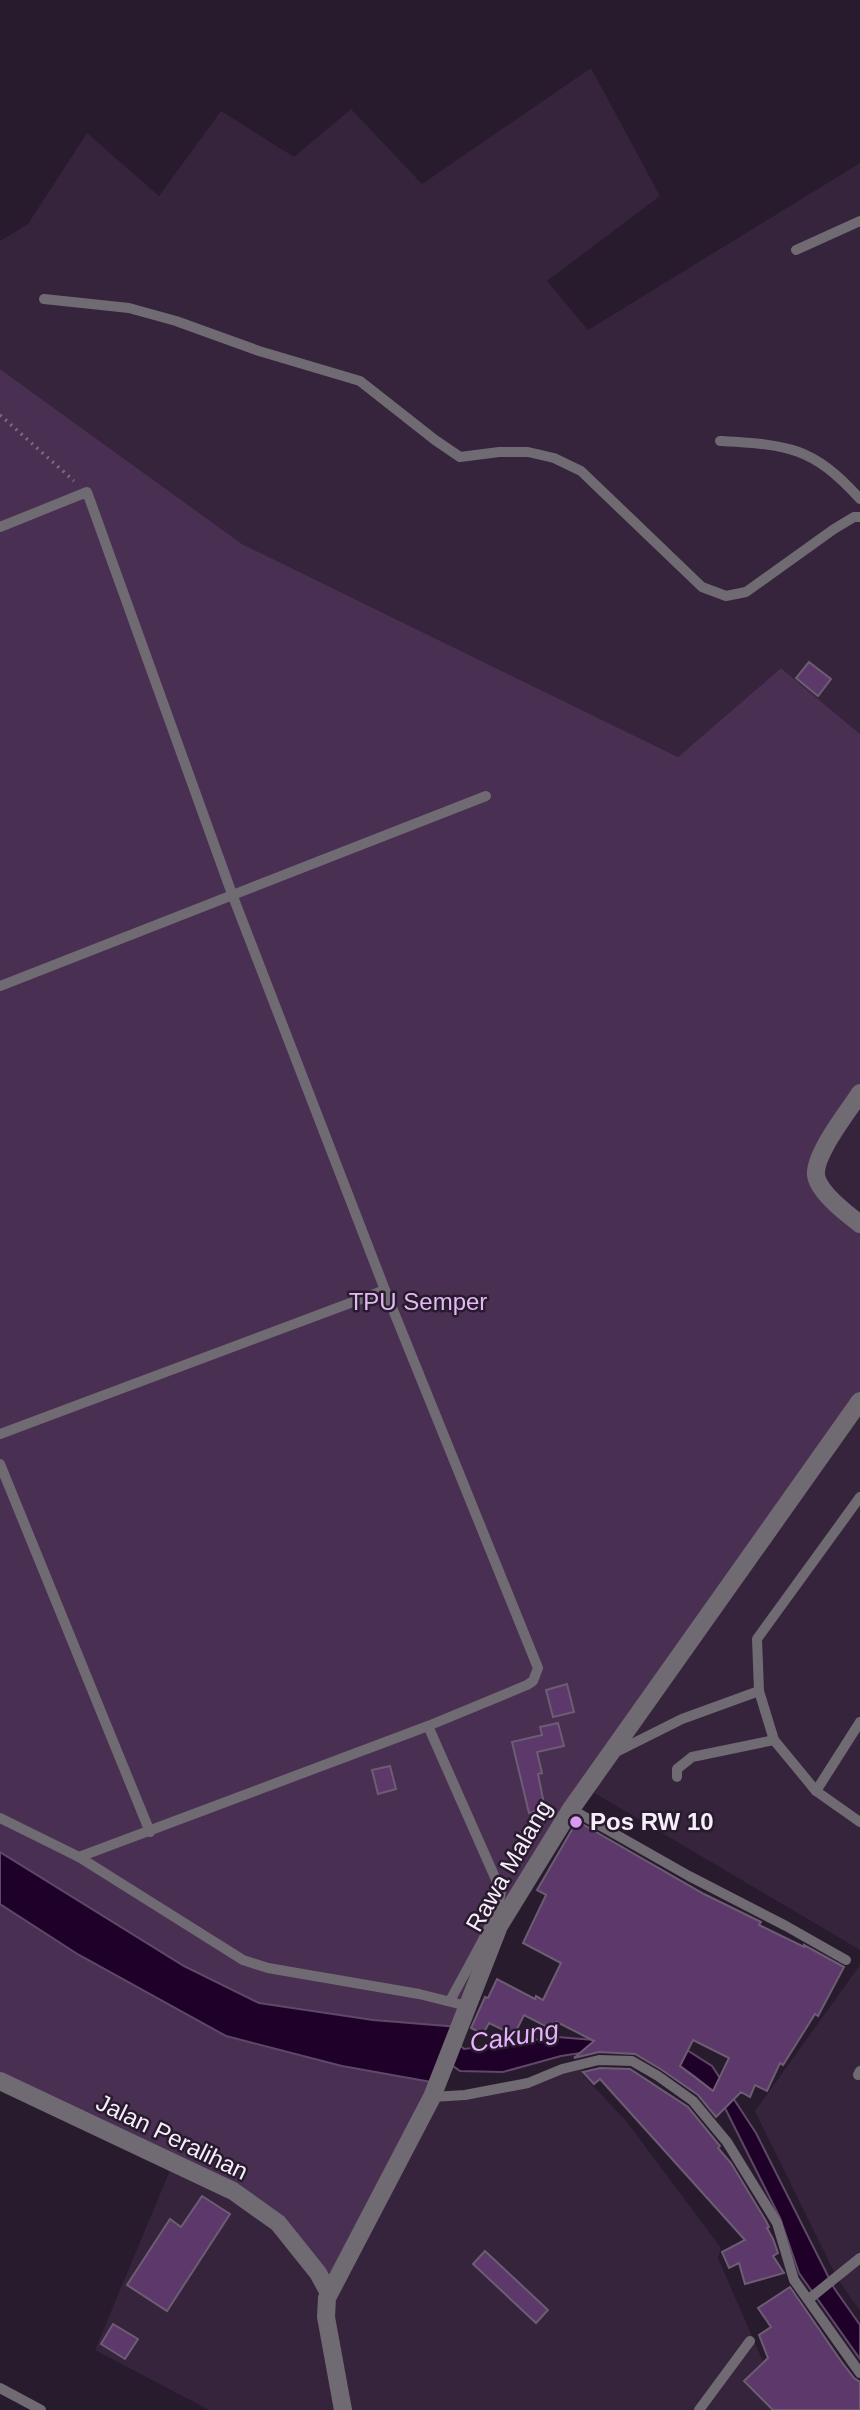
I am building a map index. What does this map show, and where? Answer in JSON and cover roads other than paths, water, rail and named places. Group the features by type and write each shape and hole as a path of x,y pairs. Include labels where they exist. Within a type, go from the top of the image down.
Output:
{"street":[{"path":"860,1093 817,1160 816,1177 821,1188 860,1224"},
{"name":"Rawa Malang","path":"343,2410 326,2317 326,2303 434,2092 459,2027 458,2004 499,1926 570,1809 860,1401"},
{"name":"Jalan Peralihan","path":"0,2081 233,2190 278,2223 318,2273 329,2293"}],"lane":[{"path":"796,250 860,221"},
{"path":"44,299 129,307 259,351 360,381 460,457 499,452 528,452 554,458 581,471 702,587 726,596 746,592 834,529 854,517 860,517"},
{"path":"720,441 775,444 806,453 842,479 860,499"},
{"path":"0,527 87,492 232,894 385,1290 537,1668 533,1681 527,1685 428,1726 79,1857"},
{"path":"0,986 486,796"},
{"path":"0,1434 385,1290"},
{"path":"0,1464 150,1832"},
{"path":"860,1497 757,1639 759,1691 774,1740 816,1791 860,1822"},
{"path":"608,1756 682,1719 759,1691"},
{"path":"816,1791 860,1721"},
{"path":"0,1818 79,1857 243,1960 268,1968 377,1985 458,2004 501,1891 428,1726"},
{"path":"677,1777 677,1769 692,1757 774,1740"},
{"path":"570,1809 846,1960"},
{"path":"434,2092 465,2095 528,2082 562,2069 599,2060 632,2061 672,2085 693,2101 727,2142 777,2223 794,2280 811,2297 860,2373"},
{"path":"811,2297 860,2258"},
{"path":"699,2410 750,2341"},
{"path":"0,2388 41,2410"}],"place":[{"name":"Pos RW 10","path":"576,1822"}],"park label":[{"name":"TPU Semper","path":"418,1302"}],"water label":[{"name":"Cakung","path":"514,2036"}]}
